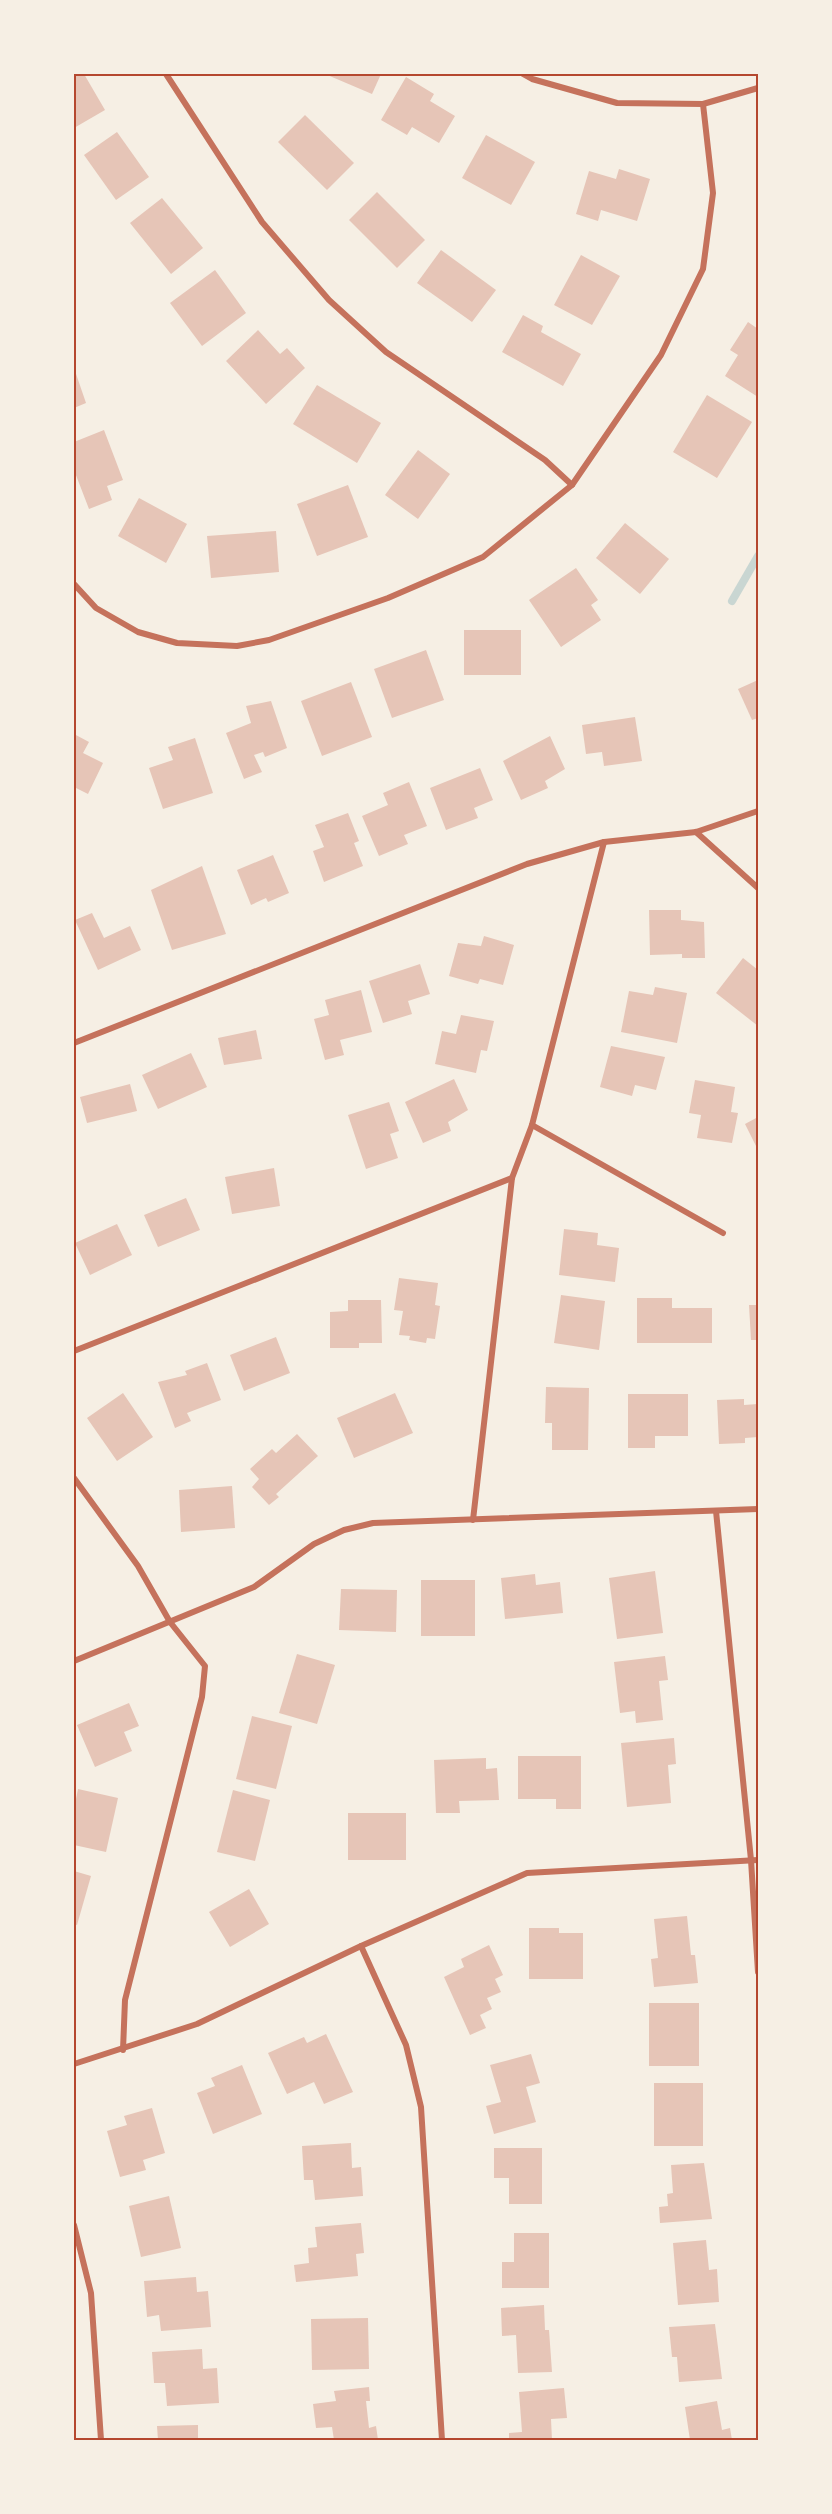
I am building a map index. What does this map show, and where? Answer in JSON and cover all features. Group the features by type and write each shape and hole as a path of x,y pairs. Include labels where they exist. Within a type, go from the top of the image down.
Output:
{"street":[{"path":"166,74 262,222 329,300 386,352 545,460 572,486"},
{"path":"524,74 532,79 617,103 703,104 759,88"},
{"path":"74,584 96,608 138,632 177,643 237,646 269,640 388,598 483,557 572,486 661,355 703,269 713,193 703,104"},
{"path":"74,1042 527,864 604,842 696,832 759,811"},
{"path":"696,832 759,888"},
{"path":"473,1520 512,1178 532,1125 604,842"},
{"path":"532,1125 723,1233"},
{"path":"74,1351 512,1178"},
{"path":"74,1478 138,1566 170,1622 205,1666 202,1697 125,2000 123,2050"},
{"path":"74,1660 254,1587 314,1544 344,1530 374,1523 759,1509"},
{"path":"716,1511 751,1860 759,1972"},
{"path":"74,2064 123,2050 197,2024 361,1946 527,1873 759,1860"},
{"path":"361,1946 406,2045 421,2107 442,2440"},
{"path":"74,2225 91,2293 101,2440"}],"building":[{"path":"74,74 84,74 105,110 74,128"},
{"path":"325,74 381,74 372,94"},
{"path":"406,77 434,94 430,101 455,116 439,143 412,127 407,135 381,120"},
{"path":"305,115 354,163 327,190 278,142"},
{"path":"117,132 149,177 116,200 84,155"},
{"path":"486,135 535,162 511,205 462,178"},
{"path":"619,169 650,179 637,221 601,210 598,221 576,214 589,171 616,179"},
{"path":"377,192 425,240 397,268 349,220"},
{"path":"162,198 203,248 171,274 130,223"},
{"path":"441,250 496,290 472,322 417,283"},
{"path":"581,255 620,276 592,325 554,305"},
{"path":"215,270 246,313 202,346 170,303"},
{"path":"523,315 543,326 541,332 581,354 563,386 502,352"},
{"path":"748,322 758,329 758,397 725,376 738,355 730,350"},
{"path":"258,330 280,354 287,348 305,368 266,404 226,361"},
{"path":"74,368 86,403 74,408"},
{"path":"317,385 381,423 357,463 293,424"},
{"path":"707,395 752,422 717,478 673,452"},
{"path":"104,430 123,480 107,486 112,500 89,509 74,470 74,442"},
{"path":"418,450 450,474 418,519 385,495"},
{"path":"348,485 368,537 317,556 297,504"},
{"path":"139,498 187,524 166,563 118,536"},
{"path":"625,523 669,559 640,594 596,558"},
{"path":"276,531 279,572 211,578 207,536"},
{"path":"576,568 598,600 591,605 601,620 561,647 529,600"},
{"path":"464,630 521,630 521,675 464,675"},
{"path":"426,650 444,700 392,718 374,669"},
{"path":"758,680 758,718 752,720 738,689"},
{"path":"351,682 372,737 322,756 301,701"},
{"path":"271,701 287,748 265,757 263,752 254,755 262,772 244,779 226,733 251,723 246,706"},
{"path":"635,717 642,761 604,766 602,752 586,754 582,725"},
{"path":"74,734 89,742 83,753 103,763 88,794 74,787"},
{"path":"550,736 565,769 545,781 548,788 521,800 503,761"},
{"path":"195,738 213,793 163,809 149,768 173,760 168,747"},
{"path":"480,768 493,800 474,808 478,818 446,830 430,788"},
{"path":"409,782 427,826 404,835 408,844 379,856 362,816 388,805 383,793"},
{"path":"348,813 359,841 354,843 363,866 324,882 313,851 324,847 315,825"},
{"path":"273,855 289,893 268,902 266,898 251,905 237,870"},
{"path":"202,866 226,934 172,950 151,890"},
{"path":"649,910 681,910 681,920 704,922 705,958 682,958 682,954 650,955"},
{"path":"92,913 104,938 130,926 141,950 98,970 75,920"},
{"path":"484,936 514,945 503,985 480,979 478,984 449,976 458,943 481,946"},
{"path":"743,958 758,970 758,1026 716,993"},
{"path":"420,964 430,994 408,1001 412,1014 383,1023 369,981"},
{"path":"655,987 687,993 677,1043 621,1032 629,991 653,995"},
{"path":"361,990 372,1032 340,1040 344,1055 325,1060 314,1019 329,1015 325,1000"},
{"path":"461,1015 494,1021 487,1051 481,1050 476,1073 435,1064 442,1031 456,1034"},
{"path":"256,1030 262,1059 224,1065 218,1038"},
{"path":"611,1046 665,1057 656,1090 635,1085 632,1096 600,1087"},
{"path":"191,1053 207,1087 158,1109 142,1075"},
{"path":"454,1079 468,1110 448,1122 451,1131 423,1143 405,1102"},
{"path":"695,1080 735,1087 731,1112 738,1113 732,1143 697,1138 701,1115 689,1113"},
{"path":"130,1084 137,1111 87,1123 80,1097"},
{"path":"389,1102 399,1131 390,1134 398,1158 366,1169 348,1115"},
{"path":"758,1117 758,1150 745,1124"},
{"path":"274,1168 280,1206 232,1214 225,1177"},
{"path":"186,1198 200,1230 158,1247 144,1215"},
{"path":"117,1224 132,1255 90,1275 75,1243"},
{"path":"564,1229 598,1233 597,1245 619,1248 615,1282 559,1275"},
{"path":"399,1278 438,1283 435,1305 440,1306 435,1339 427,1338 426,1343 409,1340 410,1336 399,1335 403,1311 394,1310"},
{"path":"561,1295 605,1301 599,1350 554,1343"},
{"path":"637,1298 672,1298 672,1308 712,1308 712,1343 637,1343"},
{"path":"348,1300 381,1300 382,1343 359,1343 359,1348 330,1348 330,1312 348,1311"},
{"path":"749,1305 758,1305 758,1340 751,1340"},
{"path":"276,1337 290,1373 244,1391 230,1355"},
{"path":"207,1363 221,1400 187,1413 191,1421 175,1428 158,1382 187,1375 185,1371"},
{"path":"546,1387 589,1388 588,1450 552,1450 552,1423 545,1423"},
{"path":"123,1393 153,1437 117,1461 87,1418"},
{"path":"395,1393 413,1433 354,1458 337,1418"},
{"path":"628,1394 688,1394 688,1436 655,1436 655,1448 628,1448"},
{"path":"744,1399 744,1405 758,1404 758,1437 745,1438 745,1443 719,1444 717,1400"},
{"path":"297,1434 318,1456 276,1494 279,1497 269,1505 252,1487 259,1479 250,1469 272,1449 276,1453"},
{"path":"232,1486 235,1528 181,1532 179,1490"},
{"path":"655,1571 663,1633 617,1639 609,1578"},
{"path":"535,1574 536,1585 560,1582 563,1613 505,1619 501,1578"},
{"path":"421,1580 475,1580 475,1636 421,1636"},
{"path":"341,1589 397,1590 396,1632 339,1630"},
{"path":"297,1654 335,1665 317,1724 279,1713"},
{"path":"665,1656 668,1680 659,1681 663,1720 636,1723 635,1711 620,1713 614,1662"},
{"path":"129,1703 139,1726 124,1732 132,1751 95,1767 77,1725"},
{"path":"252,1716 292,1726 276,1789 236,1779"},
{"path":"674,1738 676,1764 668,1765 671,1803 627,1807 621,1743"},
{"path":"518,1756 581,1756 581,1809 556,1809 556,1799 518,1799"},
{"path":"486,1758 486,1769 497,1768 499,1800 459,1801 460,1813 436,1813 434,1760"},
{"path":"78,1789 118,1798 106,1852 74,1845 74,1809"},
{"path":"233,1790 270,1800 255,1861 217,1852"},
{"path":"348,1813 406,1813 406,1860 348,1860"},
{"path":"74,1871 91,1876 77,1925 74,1924"},
{"path":"249,1889 269,1924 230,1947 209,1912"},
{"path":"687,1916 691,1955 695,1955 698,1983 654,1987 651,1959 658,1958 654,1919"},
{"path":"529,1928 559,1928 559,1933 583,1933 583,1979 529,1979"},
{"path":"489,1945 503,1975 495,1979 501,1992 487,1998 492,2009 480,2015 486,2028 470,2035 444,1977 464,1967 461,1959"},
{"path":"649,2003 699,2003 699,2066 649,2066"},
{"path":"326,2034 353,2092 324,2104 314,2082 287,2094 268,2053 304,2037 307,2043"},
{"path":"531,2054 540,2083 526,2087 536,2122 494,2134 486,2106 501,2102 490,2065"},
{"path":"242,2065 262,2114 213,2134 197,2093 215,2086 211,2078"},
{"path":"654,2083 703,2083 703,2146 654,2146"},
{"path":"152,2108 165,2153 143,2160 146,2170 120,2177 107,2131 127,2125 124,2116"},
{"path":"351,2143 352,2168 361,2167 363,2196 315,2200 313,2180 304,2180 302,2146"},
{"path":"494,2148 542,2148 542,2204 509,2204 509,2178 494,2178"},
{"path":"704,2163 712,2219 660,2223 659,2207 668,2206 667,2194 673,2193 671,2165"},
{"path":"169,2196 181,2248 141,2257 129,2206"},
{"path":"361,2223 364,2253 356,2254 358,2276 296,2282 294,2265 309,2263 308,2248 317,2247 315,2227"},
{"path":"514,2233 549,2233 549,2288 502,2288 502,2262 514,2262"},
{"path":"706,2240 709,2270 717,2269 719,2302 678,2305 673,2243"},
{"path":"196,2277 197,2292 208,2291 211,2327 161,2331 159,2315 147,2317 144,2281"},
{"path":"544,2305 545,2330 549,2330 552,2372 518,2373 516,2335 502,2336 501,2308"},
{"path":"368,2318 369,2369 312,2370 311,2319"},
{"path":"715,2324 722,2379 679,2382 677,2357 672,2357 669,2327"},
{"path":"202,2349 203,2369 217,2368 219,2403 167,2406 165,2383 154,2383 152,2352"},
{"path":"369,2387 370,2401 366,2401 369,2428 376,2426 378,2440 334,2440 332,2427 316,2428 313,2404 336,2401 334,2391"},
{"path":"564,2388 567,2418 551,2419 552,2440 509,2440 509,2433 522,2432 519,2392"},
{"path":"717,2401 722,2430 730,2428 732,2440 690,2440 685,2407"},
{"path":"198,2425 198,2440 158,2440 157,2426"}],"waterway":[{"path":"732,601 758,556"}]}
